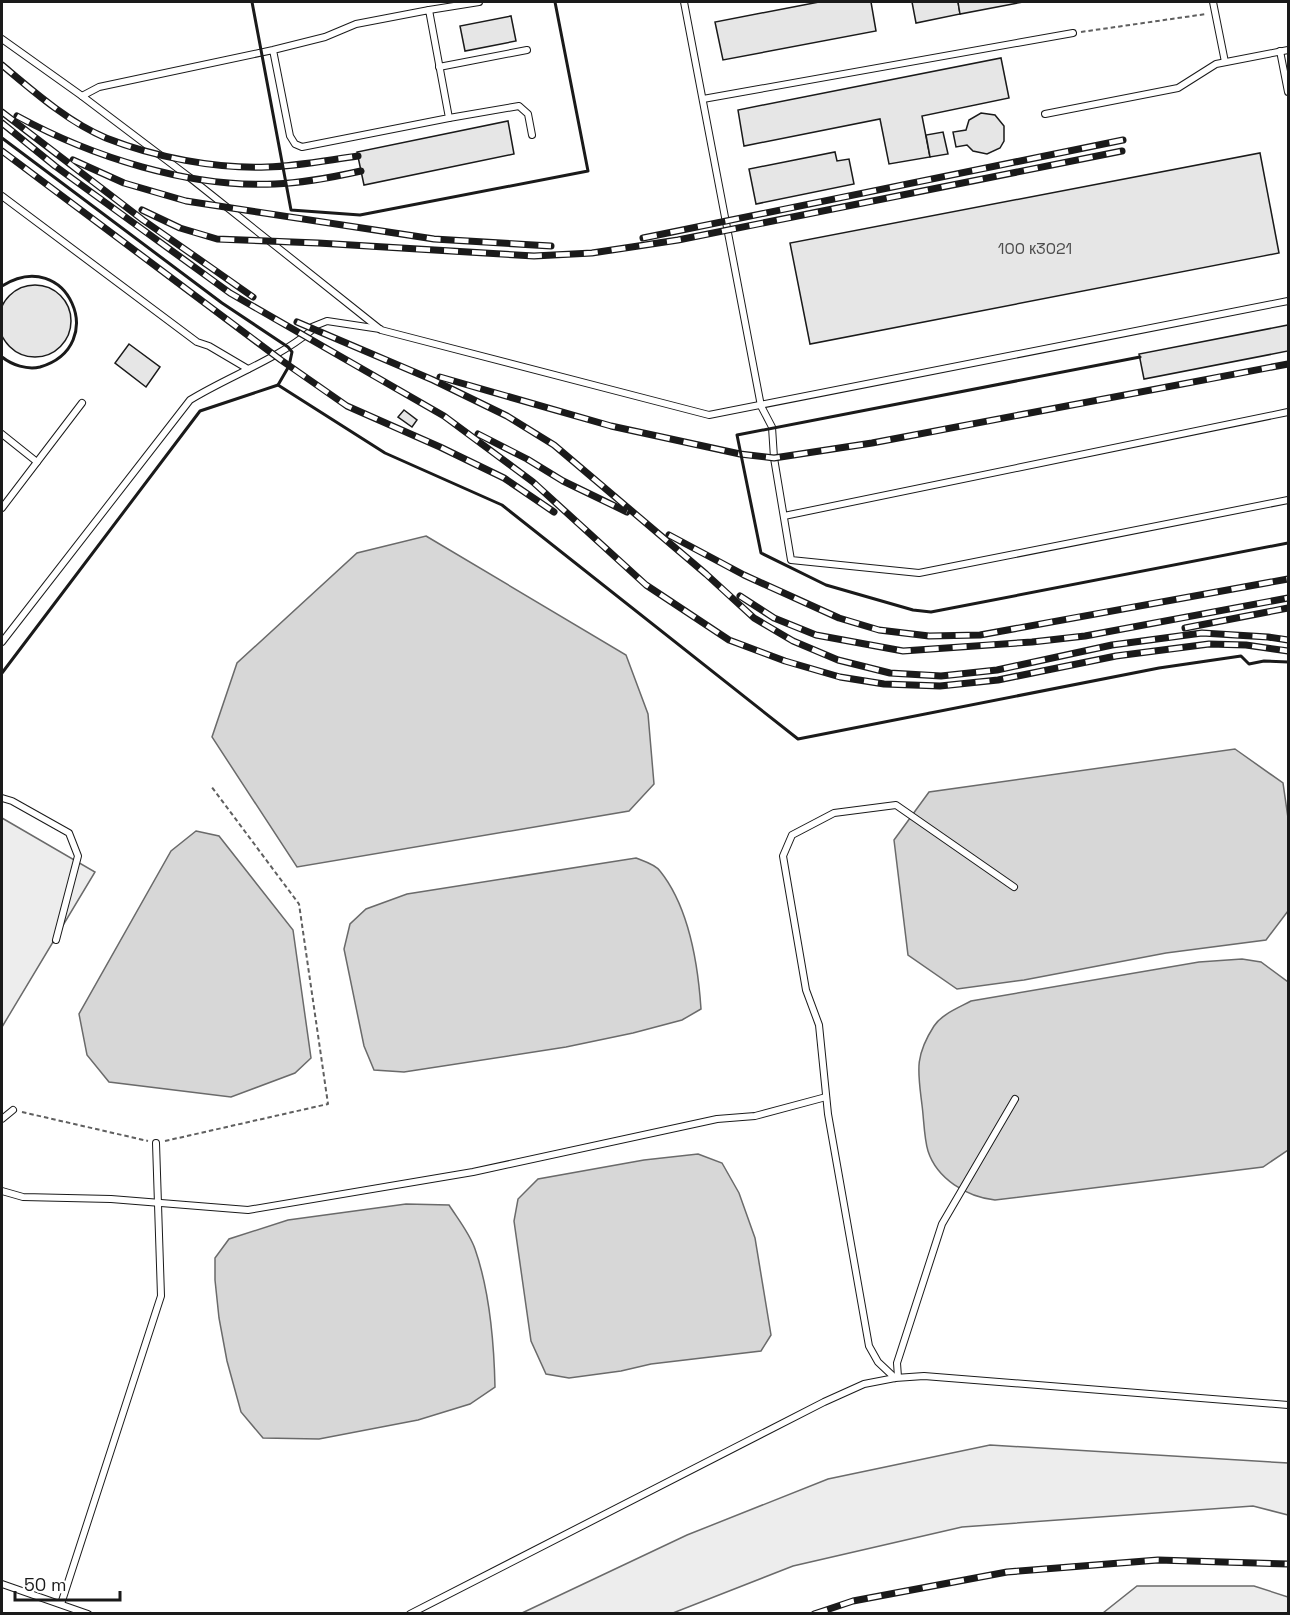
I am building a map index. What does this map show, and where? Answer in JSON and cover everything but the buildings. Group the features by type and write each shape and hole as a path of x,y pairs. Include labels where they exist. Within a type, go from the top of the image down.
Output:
{"lane":[{"path":"82,96 99,87 325,37 356,24 479,2"},
{"path":"684,2 761,406 772,427 774,458 791,560 920,573 1288,500"},
{"path":"1213,2 1225,62"},
{"path":"429,10 449,118"},
{"path":"703,99 1073,33"},
{"path":"2,39 189,177 381,330"},
{"path":"273,50 290,136 295,144 302,147 519,106 528,114 532,135"},
{"path":"439,68 527,50"},
{"path":"1045,114 1178,88 1216,64 1288,50"},
{"path":"1280,51 1288,92"},
{"path":"2,196 197,342 209,346 248,369"},
{"path":"2,642 190,400 304,336 312,330 312,327 327,321 381,330 709,415 1288,301"},
{"path":"2,508 82,403"},
{"path":"784,516 1288,412"},
{"path":"2,434 37,462"},
{"path":"2,798 12,801 69,833 78,856 56,940"},
{"path":"897,1377 878,1362 869,1347 826,1096 819,1025 806,990 783,856 792,835 834,813 896,805 1014,887"},
{"path":"2,1191 23,1197 111,1199 248,1210 473,1172 717,1119 755,1116 826,1096"},
{"path":"897,1377 897,1363 942,1224 1015,1099"},
{"path":"2,1119 13,1110"},
{"path":"61,1604 161,1296 156,1143"},
{"path":"410,1614 824,1402 864,1384 897,1377 924,1376 1288,1405"},
{"path":"2,1584 88,1614"}],"path":[{"path":"1073,33 1215,13"},
{"path":"13,1110 156,1143 328,1104 299,904 211,786"}],"shaded area":[{"path":"426,536 626,655 648,714 654,784 629,811 297,867 212,737 237,663 357,553"},
{"path":"1235,749 1283,783 1288,818 1288,911 1266,940 1166,953 1024,980 957,989 908,955 894,840 929,792"},
{"path":"2,818 95,872 2,1027"},
{"path":"196,831 219,836 293,930 311,1058 295,1073 231,1097 109,1082 87,1055 79,1014 171,851"},
{"path":"636,858 658,869 678,901 694,955 701,1009 682,1020 566,1047 404,1072 374,1070 364,1046 344,949 350,924 366,909 407,894"},
{"path":"1242,959 1261,962 1288,982 1288,1150 1263,1167 995,1200 964,1191 938,1170 928,1151 926,1140 919,1065 920,1056 928,1037 937,1022 946,1015 971,1001 1199,962"},
{"path":"698,1154 722,1163 739,1193 755,1238 771,1335 761,1351 651,1364 621,1371 569,1378 546,1374 531,1341 514,1221 518,1199 538,1179 644,1160"},
{"path":"406,1204 449,1205 470,1238 480,1265 488,1299 495,1387 470,1404 418,1420 319,1439 263,1438 241,1412 227,1361 219,1318 215,1258 229,1239 288,1220"},
{"path":"990,1445 1288,1463 1288,1515 1253,1506 962,1527 793,1566 673,1613 522,1613 687,1535 828,1479"},
{"path":"1137,1586 1254,1586 1288,1597 1288,1613 1103,1613"}],"railway":[{"path":"2,65 78,124 106,138 144,151 206,164 247,167 290,165 358,156"},
{"path":"2,112 143,220 253,297"},
{"path":"17,116 46,131 109,157 175,175 209,181 275,184 361,171"},
{"path":"2,123 55,166 230,293 444,416 533,482 646,585 729,640 785,661 840,677 884,684 940,686 998,680 1116,656 1209,644 1246,645 1288,651"},
{"path":"643,238 1123,140"},
{"path":"2,151 281,360 347,406 504,478 554,512"},
{"path":"142,210 180,228 217,239 534,256 592,253 678,240 1122,151"},
{"path":"73,160 124,183 186,201 434,239 551,246"},
{"path":"297,322 433,380 507,416 554,445 706,574 754,618 793,641 838,660 890,673 941,676 997,670 1112,645 1202,633 1288,640"},
{"path":"440,377 611,426 740,454 774,458 872,443 1288,364"},
{"path":"478,434 527,459 563,481 627,512"},
{"path":"669,535 744,575 839,618 879,630 929,636 980,635 1288,579"},
{"path":"740,596 774,618 816,635 903,651 1085,636 1288,598"},
{"path":"1185,628 1288,608"},
{"path":"814,1614 853,1601 1007,1572 1158,1560 1288,1564"}],"wall":[{"path":"252,2 291,210 360,215 588,171 555,2"},
{"path":"2,138 222,303 288,347 292,352 289,366 278,385"},
{"path":"2,286 25,277 45,278 61,288 72,303 76,321 73,340 61,356 40,367 20,366 2,357"},
{"path":"1140,357 737,435 761,553 826,585 913,610 931,612 1288,543"},
{"path":"2,673 200,411 278,385 385,453 502,505 798,739 1159,668 1241,656 1249,664 1264,661 1288,662"}]}
